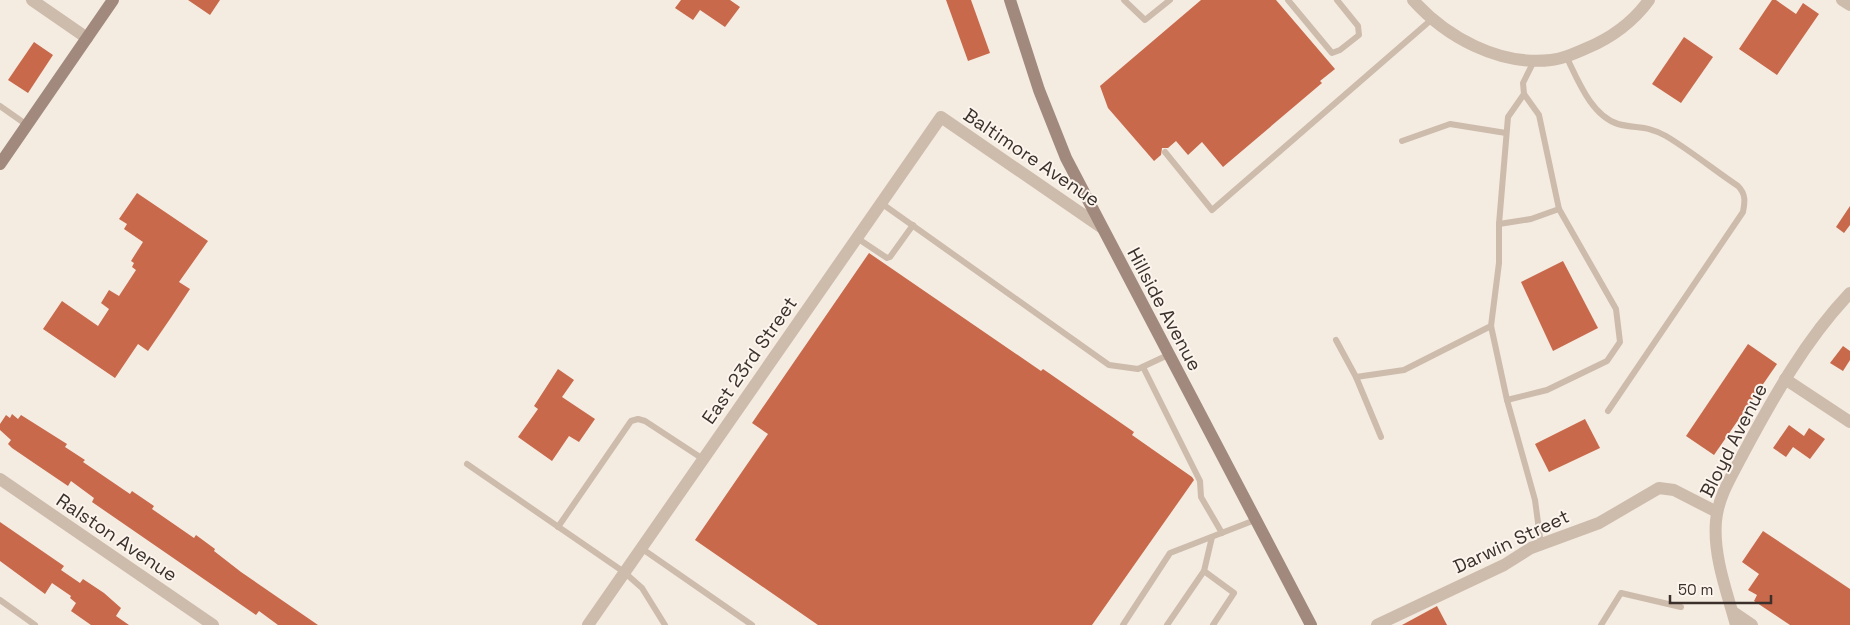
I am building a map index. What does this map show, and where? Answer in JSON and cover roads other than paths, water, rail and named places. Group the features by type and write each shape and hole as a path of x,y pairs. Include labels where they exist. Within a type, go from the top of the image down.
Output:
{"street":[{"path":"32,0 87,38"},
{"path":"0,164 113,0"},
{"name":"Hillside Avenue","path":"1010,0 1048,117 1101,227 1311,625"},
{"path":"1413,0 1431,20 1461,40 1489,52 1535,60 1551,60 1566,56 1601,42 1642,10 1649,0"},
{"path":"1842,0 1850,5"},
{"name":"Baltimore Avenue","path":"941,117 1101,227"},
{"name":"East 23rd Street","path":"588,625 941,117"},
{"name":"Bloyd Avenue","path":"1736,625 1716,544 1717,512 1736,467 1785,379 1850,292"},
{"path":"1785,379 1850,422"},
{"name":"Ralston Avenue","path":"0,479 211,624"},
{"name":"Darwin Street","path":"1377,625 1504,565 1541,544 1598,523 1658,488 1674,490 1717,512"},
{"path":"1733,612 1752,625"}],"lane":[{"path":"1124,0 1145,20 1170,0"},
{"path":"1288,0 1332,53 1340,50 1359,35 1358,26 1336,0"},
{"path":"1164,152 1212,210 1431,20"},
{"path":"1566,56 1587,99 1602,113 1617,124 1646,127 1665,136 1738,186 1743,192 1745,202 1743,212 1608,411"},
{"path":"1535,60 1524,83 1524,94 1508,117 1499,224 1499,263 1491,326 1507,400 1535,500 1541,544"},
{"path":"1507,400 1547,390 1607,361 1620,342 1616,309 1559,209 1539,115 1524,94"},
{"path":"0,106 27,125"},
{"path":"1402,141 1450,124 1506,133"},
{"path":"881,204 914,225 1108,365 1125,369 1143,367 1168,355"},
{"path":"1499,224 1531,218 1559,209"},
{"path":"857,238 887,258 890,258 914,225"},
{"path":"1356,377 1404,370 1491,326"},
{"path":"1336,340 1356,377 1380,437"},
{"path":"1143,367 1200,481 1201,497 1222,533"},
{"path":"558,527 631,421 638,418 645,421 703,459"},
{"path":"467,464 624,572 642,588 665,625"},
{"path":"1123,625 1170,553 1255,520"},
{"path":"1167,625 1204,571 1212,537"},
{"path":"641,548 752,625"},
{"path":"1204,571 1234,593 1213,625"},
{"path":"1601,625 1621,593 1681,607"},
{"path":"0,600 36,625"}]}
